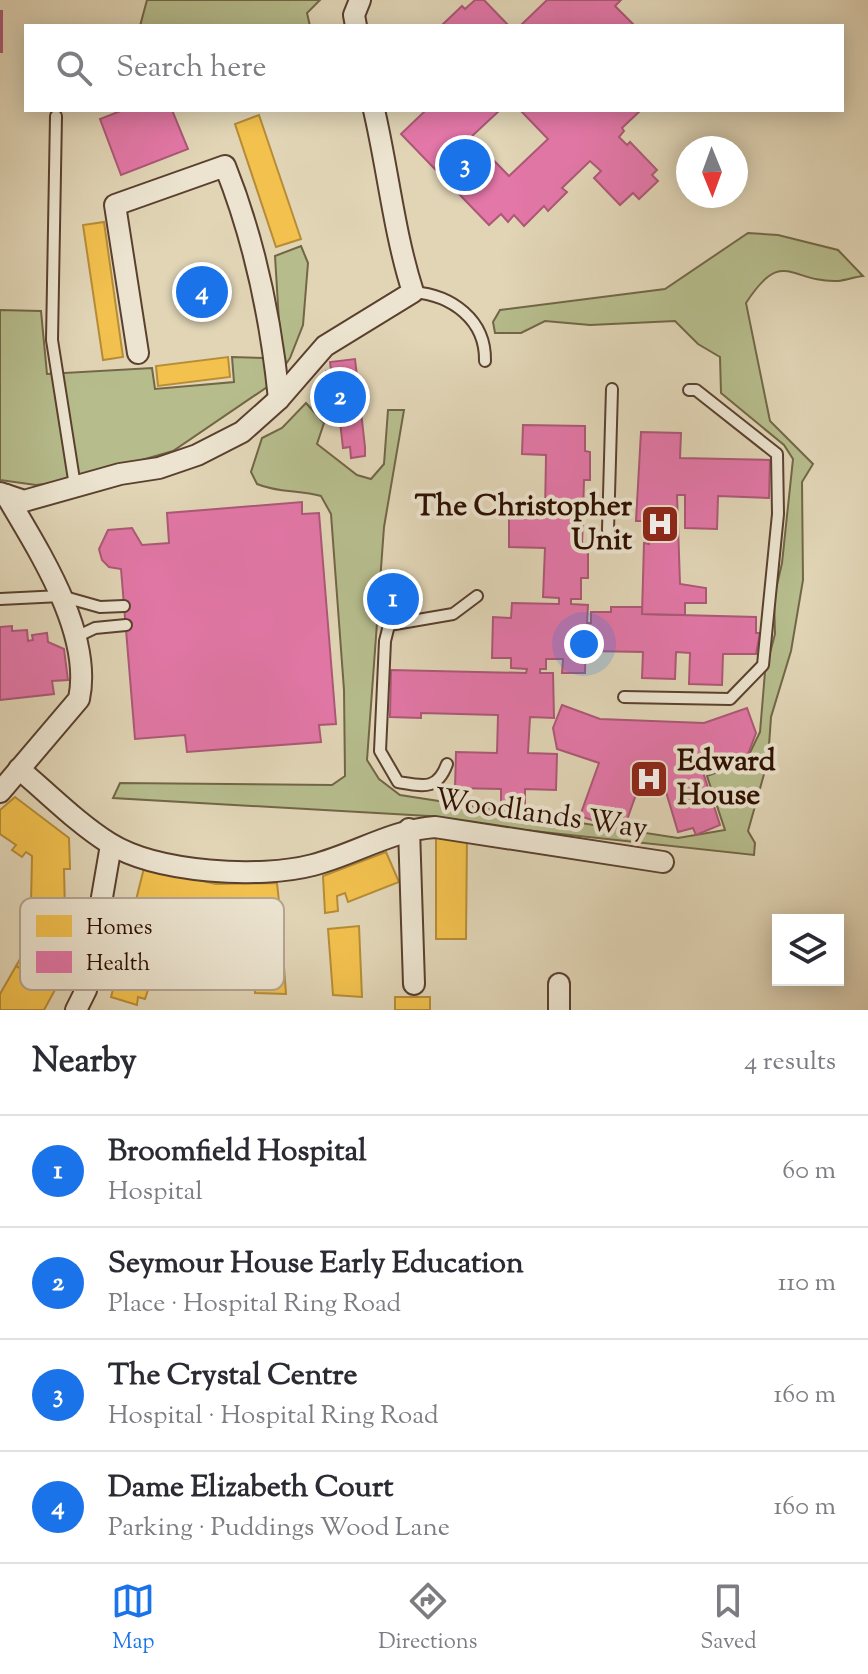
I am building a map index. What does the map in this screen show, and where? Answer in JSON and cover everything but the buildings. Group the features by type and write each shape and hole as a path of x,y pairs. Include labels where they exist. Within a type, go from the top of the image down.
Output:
{"street":[{"path":"356,24 354,15 360,0"},
{"path":"3,494 24,501 75,486 159,468 197,455 242,432 279,399 325,346 413,292 401,255 390,180 374,112"},
{"path":"138,353 115,205 225,166 241,205 272,331 279,399"},
{"path":"0,792 79,699 82,685 74,639 55,579 3,494"},
{"name":"Woodlands Way","path":"19,769 111,845 184,868 266,874 326,861 409,829 435,827 663,862"},
{"name":"Woodlands Way","path":"409,829 414,984"},
{"path":"102,898 111,845"},
{"path":"559,984 559,1010"},
{"path":"76,1010 86,990"}],"lane":[{"path":"56,116 52,340 75,486"},
{"path":"413,292 431,293 464,311 485,342 485,361"},
{"path":"608,530 612,389"},
{"path":"624,697 730,699 763,665 778,514 777,454 696,390 689,390"},
{"path":"0,599 61,596 100,607 124,606"},
{"path":"447,764 441,780 430,787 398,782 380,751 385,641 389,625 453,614 477,596"},
{"path":"74,639 95,628 126,625"}],"green space":[{"path":"147,0 320,0 307,13 310,24 141,24"},
{"path":"748,233 778,235 838,250 863,276 838,281 779,272 769,276 746,303 770,421 813,464 802,482 803,580 791,651 771,717 768,760 748,831 755,843 754,855 505,828 429,816 113,798 120,783 332,785 345,776 344,690 331,514 321,496 265,487 257,484 251,472 262,438 282,428 306,403 324,423 317,444 357,475 371,479 384,464 388,410 404,410 384,527 367,760 379,779 400,795 678,838 725,830 707,776 746,761 760,732 765,672 775,634 774,598 782,563 793,459 784,445 721,393 720,357 698,344 675,321 590,325 545,321 521,333 495,333 493,322 500,310 665,289"},
{"path":"301,246 308,263 303,325 290,358 273,383 173,451 69,481 36,485 0,480 0,310 41,311 47,374 152,368 155,389 234,382 232,357 266,358 280,338 275,256"}],"place":[{"name":"The Crystal Centre","path":"465,165"},
{"name":"Dame Elizabeth Court","path":"202,292"},
{"name":"Seymour House Early Education","path":"340,397"},
{"name":"The Christopher Unit","path":"660,524"},
{"name":"Broomfield Hospital","path":"393,599"},
{"name":"Edward House","path":"649,779"}]}
